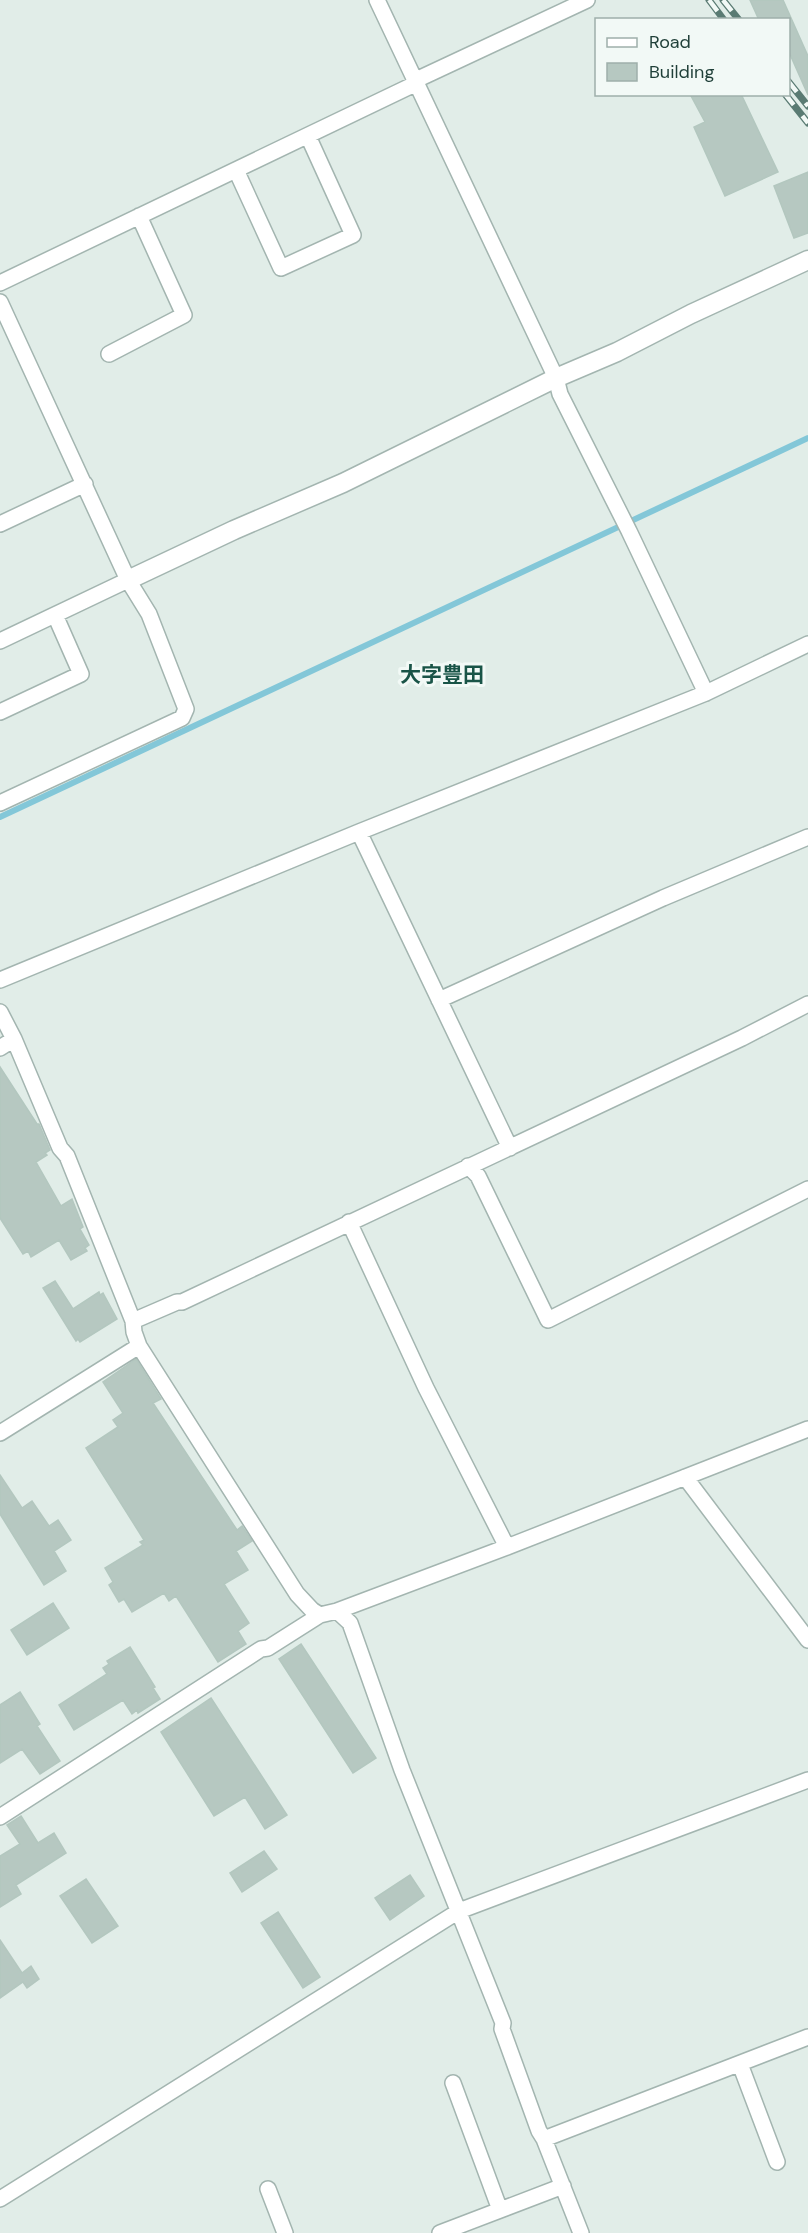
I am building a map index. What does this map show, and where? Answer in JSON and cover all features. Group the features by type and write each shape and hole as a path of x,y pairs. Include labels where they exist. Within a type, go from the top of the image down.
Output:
{"street":[{"path":"377,0 556,378 560,394 706,693"},
{"path":"0,283 587,0"},
{"path":"236,170 281,268 353,235 308,136"},
{"path":"109,354 184,315 140,216"},
{"path":"0,641 234,530 343,483 556,378 617,352 691,314 808,260"},
{"path":"0,302 128,580 149,614 186,708 182,718 0,803"},
{"path":"0,524 85,484"},
{"path":"0,712 81,674 55,615"},
{"path":"0,980 359,832 706,693 808,644"},
{"path":"359,832 510,1148"},
{"path":"439,1000 663,898 808,837"},
{"path":"133,1321 177,1302 182,1302 510,1148 808,1004"},
{"path":"0,1012 14,1039 60,1148 67,1156 133,1321 139,1346 297,1594 320,1615"},
{"path":"0,1048 14,1039"},
{"path":"468,1166 478,1176 548,1320 808,1189"},
{"path":"349,1222 426,1388 507,1547"},
{"path":"0,1433 139,1346"},
{"path":"0,1817 261,1648 268,1648 320,1615 337,1611 507,1547 808,1429"},
{"path":"685,1477 808,1640"},
{"path":"337,1611 350,1623 402,1770 503,2023 502,2029 539,2131 581,2233"},
{"path":"0,2199 459,1911 808,1780"},
{"path":"544,2139 808,2037"},
{"path":"740,2064 777,2162"},
{"path":"453,2083 500,2210"},
{"path":"440,2233 563,2186"},
{"path":"268,2189 285,2233"}],"building":[{"path":"750,0 783,0 808,56 808,95 790,54 790,18 758,18"},
{"path":"691,96 742,96 778,172 725,196 694,127 705,122"},
{"path":"808,172 808,233 794,238 774,186"},
{"path":"0,1067 39,1124 50,1150 45,1153 47,1155 36,1162 61,1206 72,1199 83,1227 80,1229 89,1245 85,1248 87,1251 71,1260 59,1240 31,1257 28,1251 23,1254 0,1218"},
{"path":"55,1281 73,1309 99,1292 100,1295 103,1293 117,1319 80,1342 78,1339 76,1341 43,1288"},
{"path":"136,1359 161,1399 153,1403 237,1530 242,1526 252,1541 236,1551 248,1570 224,1584 249,1623 238,1631 246,1644 218,1662 176,1596 169,1601 164,1593 132,1612 124,1599 119,1602 109,1585 113,1582 105,1568 143,1545 140,1542 144,1540 86,1448 118,1427 113,1420 123,1413 103,1382"},
{"path":"0,1475 22,1508 32,1501 49,1526 58,1520 71,1540 54,1551 66,1571 44,1585 0,1514"},
{"path":"53,1603 69,1628 27,1655 11,1630"},
{"path":"301,1644 376,1758 353,1773 279,1659"},
{"path":"130,1647 160,1699 138,1713 137,1710 132,1714 123,1700 74,1730 59,1705 107,1674 103,1668 109,1664 107,1661"},
{"path":"20,1692 40,1724 37,1726 60,1761 40,1774 22,1749 0,1763 0,1705"},
{"path":"211,1698 287,1815 265,1829 245,1797 214,1816 161,1732"},
{"path":"21,1816 38,1843 54,1833 66,1853 16,1885 21,1894 0,1907 0,1856 20,1844 7,1825"},
{"path":"264,1851 277,1869 242,1892 230,1873"},
{"path":"410,1875 424,1896 390,1920 375,1898"},
{"path":"86,1879 118,1926 92,1943 60,1896"},
{"path":"278,1912 320,1977 303,1988 261,1923"},
{"path":"0,1940 22,1973 31,1966 39,1979 27,1988 23,1982 0,1998"}],"waterway":[{"path":"0,817 808,438"}],"railway":[{"path":"709,0 722,18"},
{"path":"723,0 737,18"},
{"path":"790,84 808,106"},
{"path":"787,96 808,123"}],"district":[{"name":"大字豊田","path":"442,675"}]}
